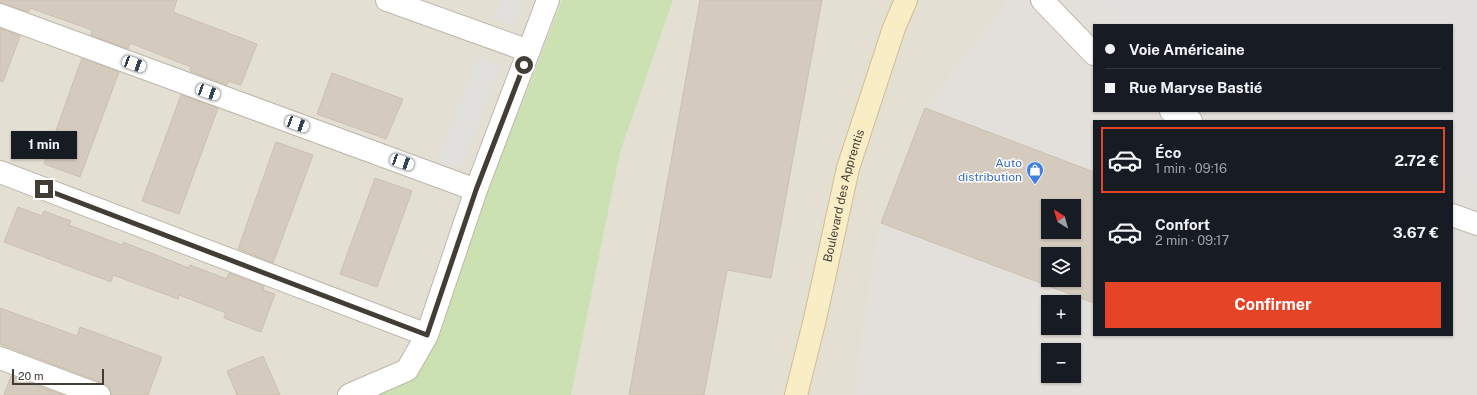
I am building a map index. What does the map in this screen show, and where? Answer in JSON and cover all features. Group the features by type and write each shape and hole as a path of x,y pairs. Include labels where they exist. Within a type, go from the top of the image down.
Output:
{"main road":[{"name":"Boulevard des Apprentis","path":"796,395 815,319 848,168 894,28 906,0"}],"street":[{"path":"387,0 529,51"},
{"path":"349,395 407,370 427,335 476,190 548,0"},
{"path":"1042,0 1093,53"},
{"path":"0,15 476,190"},
{"path":"1173,112 1189,120"},
{"path":"0,172 427,335"},
{"path":"1453,215 1477,224"},
{"path":"0,358 99,395"}],"shaded area":[{"path":"0,0 1009,0 925,108 881,223 866,312 855,395 0,395"},
{"path":"501,0 523,0 513,26 494,18"},
{"path":"1009,0 1477,0 1477,395 855,395 866,312 881,223 925,108"},
{"path":"1096,0 1477,0 1477,185 1471,185 1453,178 1453,120 1289,120 1267,112 1453,112 1453,24 1123,24"},
{"path":"478,55 501,65 461,169 437,160"}],"green space":[{"path":"562,0 673,0 620,152 571,395 372,395 412,378"}],"building":[{"path":"0,0 177,0 173,12 257,44 241,85 228,81 227,85 190,71 191,67 130,43 128,49 91,35 92,30 30,8 28,12 0,3"},
{"path":"700,0 822,0 771,278 727,270 704,395 629,395"},
{"path":"0,28 20,36 3,82 0,81"},
{"path":"82,58 119,72 80,177 44,164"},
{"path":"332,73 403,99 386,139 317,114"},
{"path":"181,95 218,108 179,214 142,201"},
{"path":"925,108 1093,172 1093,303 1081,298 1081,295 1073,295 1051,287 1081,287 1081,247 1041,247 1041,283 881,223"},
{"path":"276,142 313,155 273,263 238,249"},
{"path":"375,178 412,191 377,287 340,274"},
{"path":"18,207 42,216 44,211 71,221 69,225 122,245 123,242 189,268 190,265 227,279 229,273 264,286 263,290 275,294 261,332 224,318 226,313 179,295 178,299 113,275 111,282 4,242"},
{"path":"0,308 77,336 80,327 162,357 148,395 111,395 109,387 103,383 0,344"},
{"path":"263,356 280,395 237,395 227,371"},
{"path":"11,376 63,395 4,395"}],"place":[{"name":"Auto distribution","path":"1035,185"}],"route":[{"path":"44,189 427,335 476,190 524,65"}]}
